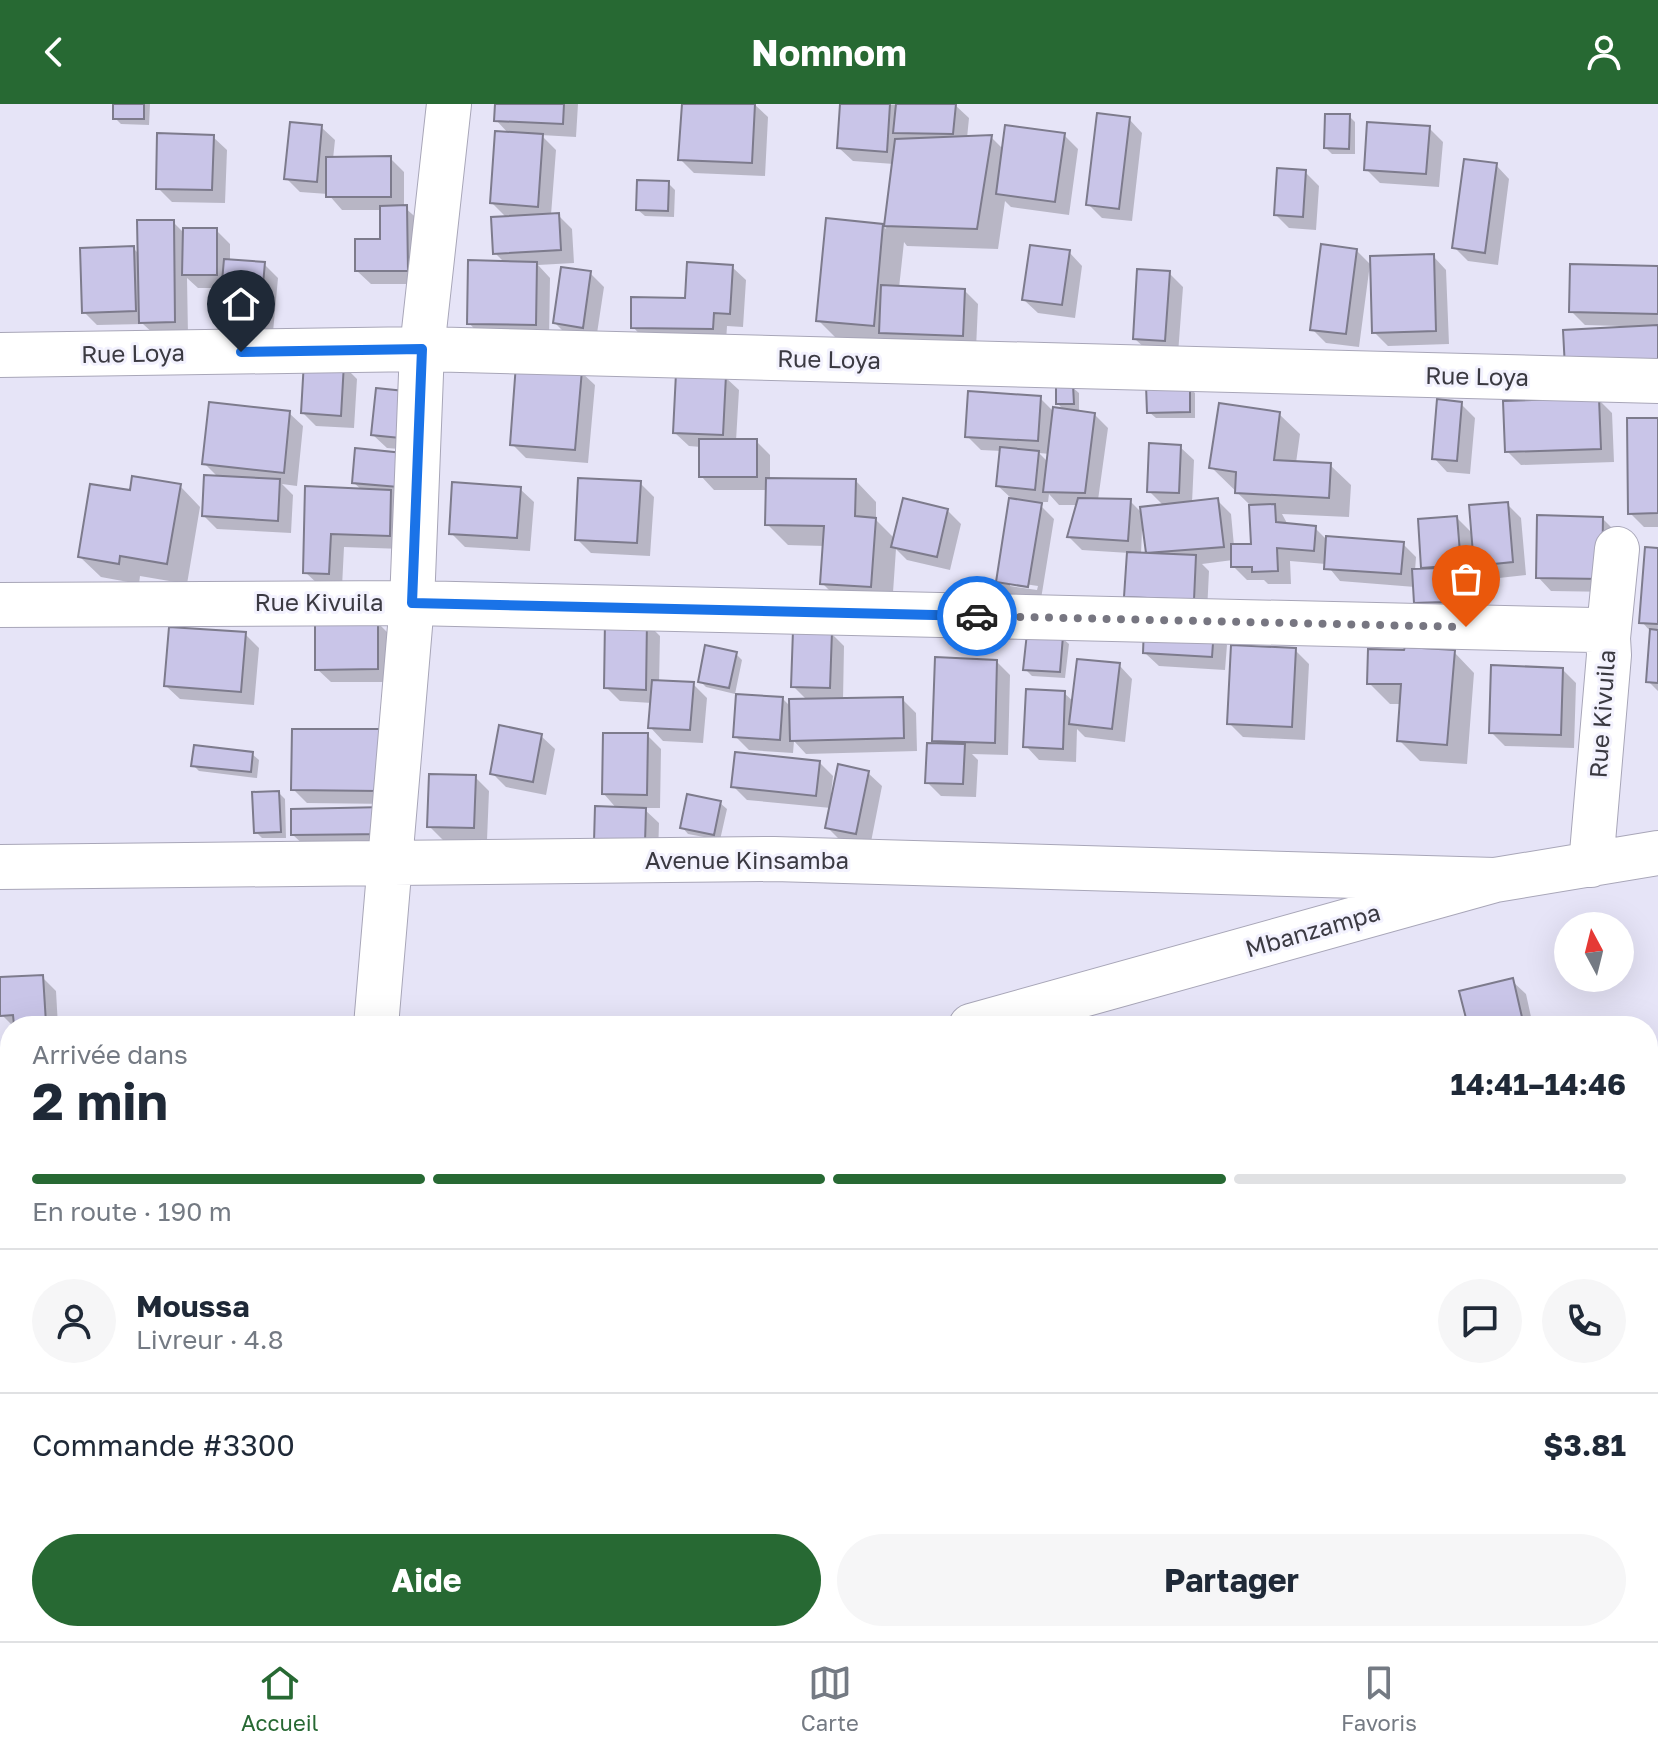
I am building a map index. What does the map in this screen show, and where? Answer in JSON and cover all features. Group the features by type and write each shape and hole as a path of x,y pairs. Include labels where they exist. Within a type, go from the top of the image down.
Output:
{"street":[{"path":"377,1016 412,603 422,349 449,104"},
{"name":"Rue Loya","path":"0,355 422,349 1658,381"},
{"path":"1608,638 1617,549"},
{"name":"Rue Kivuila","path":"0,605 412,603 1594,630 1608,638 1609,655 1591,865"},
{"name":"Mbanzampa","path":"1007,1016 1495,880 1658,853"},
{"name":"Avenue Kinsamba","path":"0,867 774,859 1495,880"}],"building":[{"path":"113,104 144,104 144,119 113,119"},
{"path":"495,104 564,104 563,124 494,121"},
{"path":"682,104 755,104 752,163 678,160"},
{"path":"840,104 890,104 887,152 837,148"},
{"path":"896,104 956,104 953,134 893,133"},
{"path":"1097,113 1130,117 1119,209 1086,205"},
{"path":"1325,114 1350,114 1349,149 1324,148"},
{"path":"290,122 322,125 317,182 284,179"},
{"path":"1367,122 1430,126 1426,174 1364,170"},
{"path":"1005,125 1065,133 1055,202 996,194"},
{"path":"495,131 543,134 538,207 490,203"},
{"path":"157,133 214,135 212,190 156,189"},
{"path":"992,135 977,229 884,226 895,139"},
{"path":"391,156 391,197 326,197 326,157"},
{"path":"1464,159 1497,163 1485,253 1452,248"},
{"path":"1277,168 1306,170 1303,217 1274,215"},
{"path":"637,180 669,181 668,211 636,210"},
{"path":"407,205 408,271 355,271 355,239 380,239 380,206"},
{"path":"559,213 561,250 493,254 491,217"},
{"path":"826,218 883,224 874,326 816,321"},
{"path":"137,220 174,220 175,322 139,323"},
{"path":"183,228 217,228 217,275 182,275"},
{"path":"1321,244 1357,249 1346,334 1310,330"},
{"path":"1030,245 1070,250 1062,305 1022,300"},
{"path":"134,246 136,311 82,313 80,248"},
{"path":"1434,254 1436,331 1372,333 1370,256"},
{"path":"224,259 265,262 260,319 219,316"},
{"path":"468,260 537,262 536,325 467,324"},
{"path":"687,262 733,265 730,314 714,313 713,329 631,328 631,297 685,298"},
{"path":"1570,264 1658,266 1658,314 1569,312"},
{"path":"561,267 591,271 583,328 553,323"},
{"path":"1137,269 1170,271 1165,341 1133,339"},
{"path":"881,285 965,289 963,336 879,333"},
{"path":"1658,325 1658,363 1565,368 1563,330"},
{"path":"304,361 344,363 341,416 301,413"},
{"path":"516,364 582,370 575,450 510,445"},
{"path":"676,373 726,375 723,435 673,433"},
{"path":"1056,385 1073,385 1074,404 1056,404"},
{"path":"1146,385 1190,385 1190,412 1147,413"},
{"path":"376,388 414,392 410,439 371,435"},
{"path":"968,391 1041,396 1038,441 965,437"},
{"path":"1599,398 1601,449 1505,452 1503,401"},
{"path":"1437,399 1462,402 1457,461 1432,459"},
{"path":"209,402 290,411 284,473 202,464"},
{"path":"1219,403 1280,412 1274,460 1331,463 1329,498 1235,493 1236,472 1209,468"},
{"path":"1053,407 1095,413 1085,493 1043,492"},
{"path":"1627,418 1658,418 1658,513 1628,514"},
{"path":"699,439 757,439 757,477 699,477"},
{"path":"1149,443 1181,445 1179,493 1147,492"},
{"path":"1000,447 1039,451 1035,490 996,486"},
{"path":"355,448 413,454 410,488 352,483"},
{"path":"204,475 280,479 278,521 202,516"},
{"path":"132,476 181,484 167,564 120,556 119,564 78,557 90,484 130,490"},
{"path":"578,478 641,481 637,543 575,540"},
{"path":"766,478 856,479 855,516 876,518 871,587 820,584 824,526 765,525"},
{"path":"452,482 521,487 517,538 449,534"},
{"path":"305,486 391,490 390,536 331,534 329,574 303,573"},
{"path":"903,498 948,509 937,557 891,547"},
{"path":"1009,498 1042,503 1028,587 996,582"},
{"path":"1078,498 1131,499 1128,541 1067,537"},
{"path":"1218,498 1224,547 1146,553 1140,507"},
{"path":"1508,502 1513,562 1474,566 1469,505"},
{"path":"1275,504 1276,522 1316,526 1314,551 1277,548 1278,571 1252,572 1252,567 1231,567 1231,544 1251,544 1249,505"},
{"path":"1537,515 1603,517 1602,579 1536,578"},
{"path":"1457,516 1461,565 1421,568 1418,519"},
{"path":"1326,536 1404,542 1401,574 1324,569"},
{"path":"1645,547 1658,548 1658,624 1639,623"},
{"path":"1127,552 1196,555 1194,600 1124,597"},
{"path":"1440,568 1442,602 1414,603 1412,569"},
{"path":"378,620 378,669 315,670 315,621"},
{"path":"605,620 647,620 646,690 604,688"},
{"path":"1144,626 1214,629 1212,657 1143,653"},
{"path":"169,627 246,632 241,692 164,686"},
{"path":"1650,629 1658,630 1658,683 1646,682"},
{"path":"793,630 832,631 830,688 791,687"},
{"path":"1027,633 1063,636 1060,672 1023,670"},
{"path":"705,645 737,652 729,688 698,682"},
{"path":"1231,645 1296,648 1292,727 1227,724"},
{"path":"1405,647 1455,650 1447,745 1397,741 1401,684 1367,684 1368,649 1404,650"},
{"path":"935,657 997,660 995,743 932,741"},
{"path":"1077,659 1120,663 1112,729 1069,724"},
{"path":"1491,665 1563,668 1561,735 1489,733"},
{"path":"652,680 694,682 690,730 648,728"},
{"path":"1026,689 1065,691 1063,749 1023,747"},
{"path":"736,694 783,697 780,740 733,737"},
{"path":"903,697 904,738 790,741 789,699"},
{"path":"499,725 542,734 533,782 490,774"},
{"path":"292,729 380,729 379,791 291,790"},
{"path":"603,733 648,733 647,795 602,794"},
{"path":"927,743 965,744 963,784 925,783"},
{"path":"194,745 253,752 251,772 191,766"},
{"path":"735,752 820,761 816,796 731,787"},
{"path":"838,764 869,771 856,834 825,828"},
{"path":"429,774 476,775 474,828 427,827"},
{"path":"279,791 281,832 254,833 252,792"},
{"path":"687,794 721,801 714,835 680,828"},
{"path":"595,806 646,808 645,843 594,842"},
{"path":"386,807 386,834 291,835 291,809"},
{"path":"43,975 46,1016 0,1016 0,977"},
{"path":"1513,978 1522,1016 1465,1016 1459,991"}],"way so far":[{"path":"977,616 1466,627"}],"route":[{"path":"241,352 422,349 412,603 977,616"}]}
